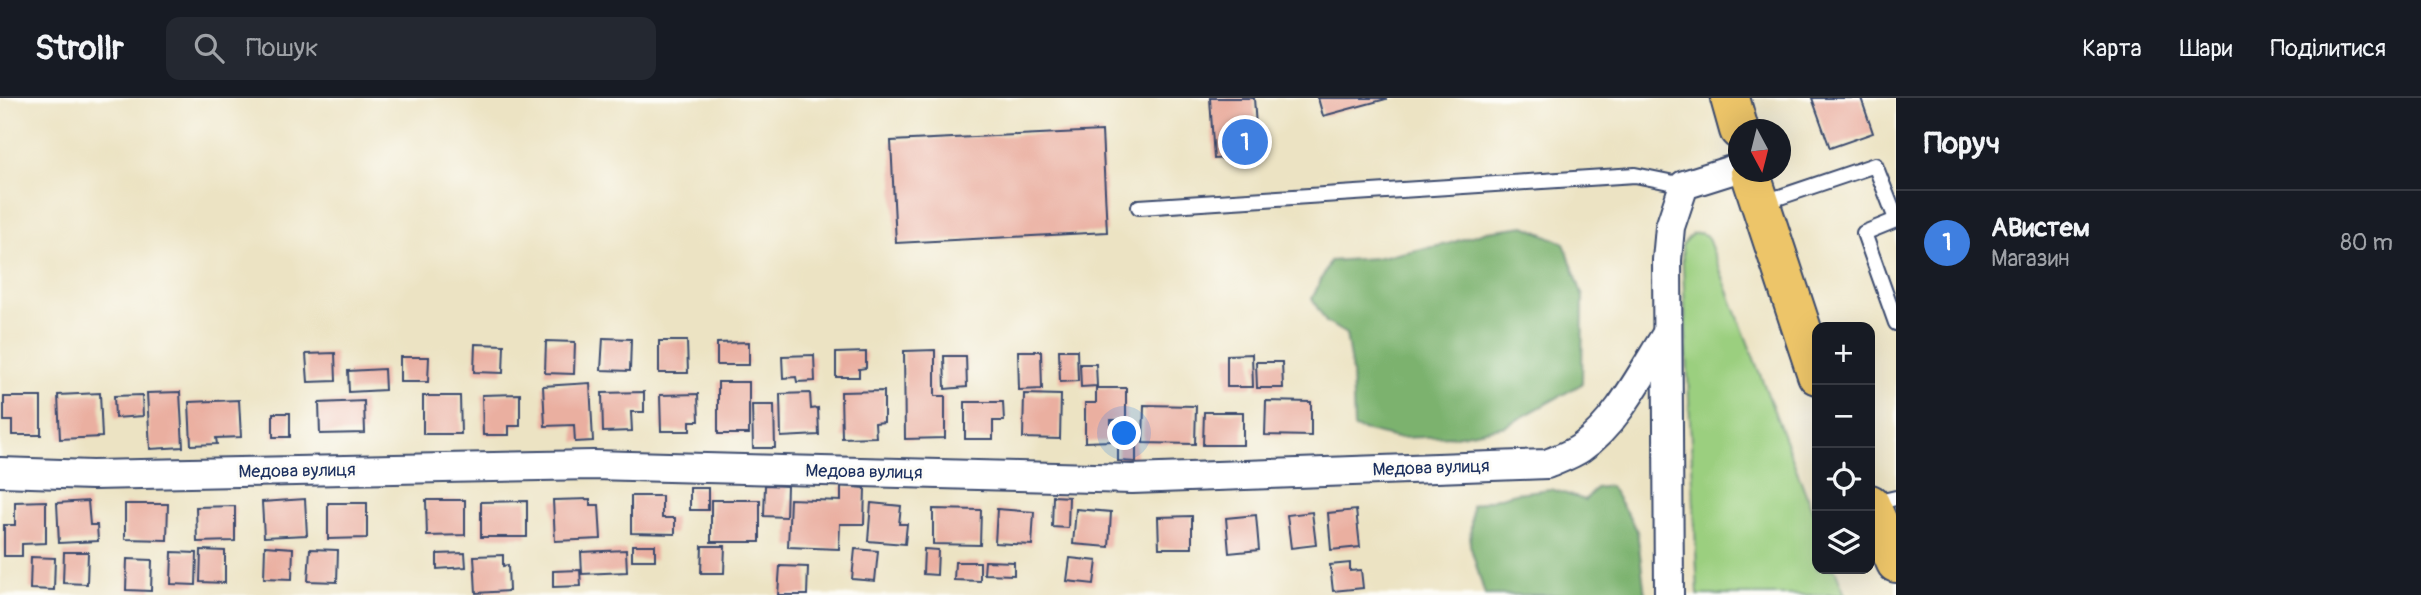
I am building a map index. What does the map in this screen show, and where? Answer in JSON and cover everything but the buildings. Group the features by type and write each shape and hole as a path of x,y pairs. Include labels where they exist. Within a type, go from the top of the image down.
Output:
{"main road":[{"path":"1730,98 1735,119"},
{"path":"1755,187 1812,360"},
{"path":"1873,511 1896,564"}],"street":[{"path":"1669,595 1667,260 1670,227 1684,185 1728,171"},
{"name":"Медова вулиця","path":"0,472 92,475 593,466 1132,478 1547,464 1579,450 1601,431 1667,335"}],"lane":[{"path":"1755,187 1875,165 1896,220 1864,233 1896,323"},
{"path":"1139,207 1635,175 1684,185"},
{"path":"1875,503 1896,498"}],"green space":[{"path":"1525,226 1564,243 1583,297 1582,384 1506,426 1455,436 1397,438 1354,428 1352,372 1346,334 1326,322 1312,299 1330,261 1375,258 1448,244 1487,231"},
{"path":"1692,234 1707,236 1812,510 1812,574 1837,574 1845,595 1698,595 1682,245"},
{"path":"1610,486 1637,530 1645,595 1485,595 1470,545 1472,505 1515,493 1551,489 1585,500 1596,488"}],"place":[{"name":"АВистем","path":"1245,142"}]}
